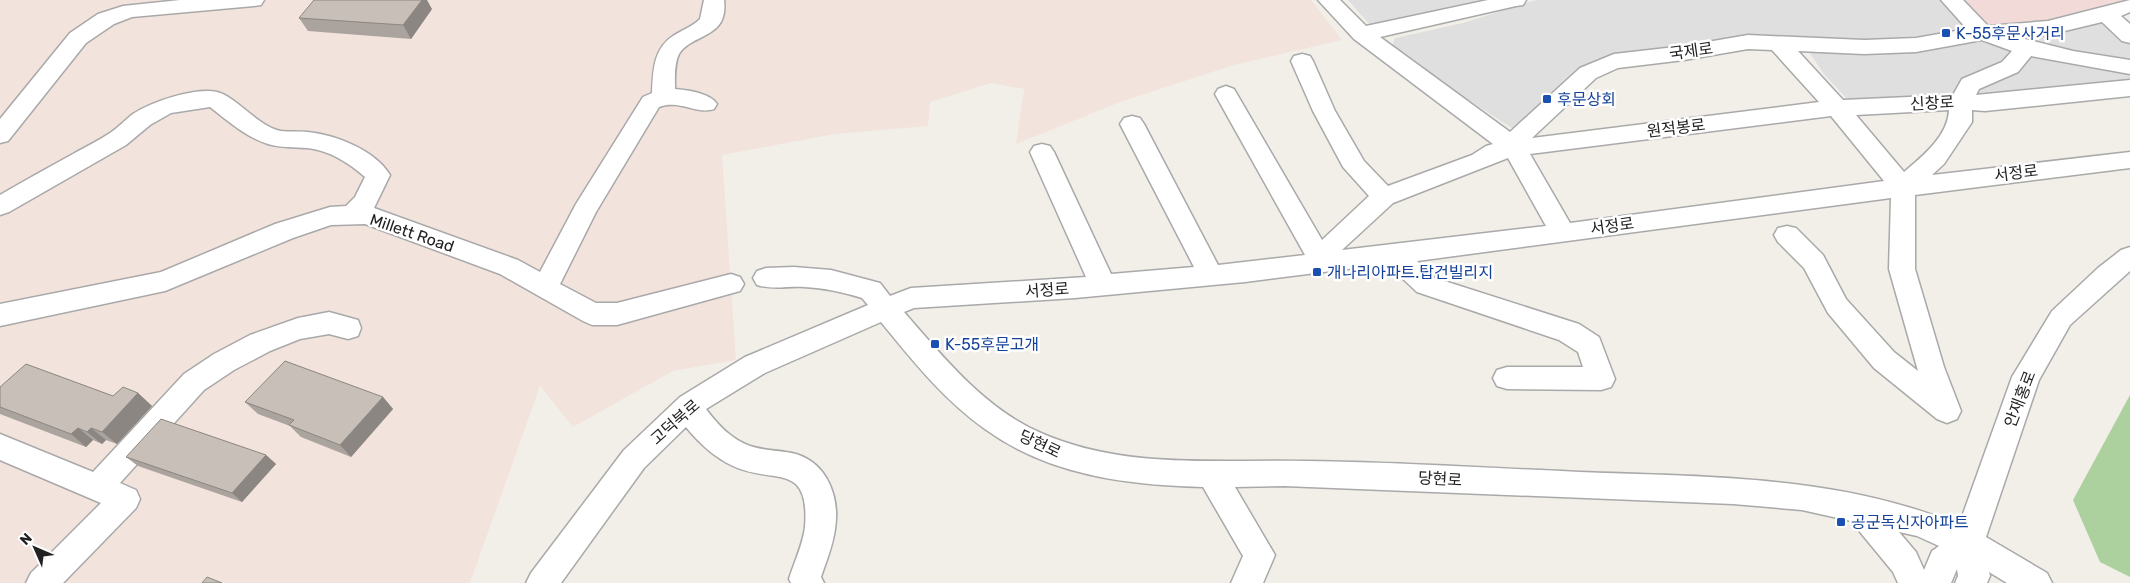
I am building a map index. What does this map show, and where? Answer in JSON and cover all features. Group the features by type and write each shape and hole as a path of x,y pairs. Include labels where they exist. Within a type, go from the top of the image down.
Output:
{"street":[{"path":"0,134 78,38 106,19 130,11 254,0"},
{"path":"1328,0 1362,34 1515,148 1563,233"},
{"path":"1410,0 1416,20"},
{"path":"1362,34 1416,20 1447,16 1516,0"},
{"path":"1951,0 1983,33 2026,48 2130,67"},
{"path":"663,96 667,56 676,44 706,28 715,14 714,2"},
{"name":"국제로","path":"1515,148 1519,136 1588,73 1614,61 1684,53 1748,42 1864,47 1916,45 1983,33 2048,28 2106,14 2130,5"},
{"path":"2106,14 2130,36"},
{"path":"1779,44 1837,108 1903,187 1904,232 1902,270 1930,367 1947,411 1884,360 1837,306 1814,262 1787,235"},
{"path":"1903,187 1936,158 1949,139 1960,122 1961,102 1970,84 2010,67 2026,48"},
{"path":"1302,60 1324,111 1355,167 1384,197"},
{"name":"신창로","path":"1837,108 2031,100 2130,88"},
{"path":"1226,94 1321,261 1334,242 1384,197 1480,161 1494,152 1515,148"},
{"path":"546,288 585,210 651,102 663,96 685,97 706,104"},
{"path":"0,206 118,139 142,119 164,107 214,99 253,126 275,138 315,141 337,148 364,162 378,175 365,202 352,216"},
{"name":"원적봉로","path":"1515,148 1837,108"},
{"path":"1132,124 1212,275"},
{"path":"1042,152 1103,285"},
{"name":"서정로","path":"884,309 911,298 1103,285 1212,275 1563,233 1903,187 2130,160"},
{"name":"Millett Road","path":"0,315 166,281 284,232 330,216 366,215 509,267 592,314 617,314 731,284"},
{"path":"1393,254 1426,285 1569,332 1589,345 1600,379 1507,378"},
{"name":"안재홍로","path":"1971,583 1974,576 1968,544 2026,377 2062,318 2107,275 2130,258"},
{"path":"766,278 793,276 836,280 871,290 884,309"},
{"name":"당현로","path":"884,309 942,376 989,416 1028,440 1074,459 1123,471 1164,474 1318,474 1733,491 1802,497 1920,524 1968,544 2036,583"},
{"name":"고덕북로","path":"542,583 634,459 688,407 755,365 884,309"},
{"path":"98,487 194,382 224,362 260,343 298,329 329,323 348,328"},
{"path":"688,407 709,435 743,457 795,467 814,480 820,502 820,528 806,579 808,583"},
{"path":"0,447 125,499 42,583"},
{"path":"1211,474 1259,556 1247,583"},
{"path":"1860,510 1905,562 1914,583"},
{"path":"1935,583 1943,561 1968,544"}],"shaded area":[{"path":"0,0 1311,0 1342,40 1234,65 1123,101 1016,144 1024,89 991,83 930,102 928,126 835,134 722,155 736,360 673,371 573,427 540,386 470,583 0,583"},
{"path":"1348,0 1503,0 1371,26"},
{"path":"1536,0 1943,0 1961,21 1964,28 1961,35 1876,45 1811,41 1626,54 1518,132 1438,80 1392,46 1395,38 1463,23"},
{"path":"1958,0 2130,0 2130,4 2053,28 1985,28"},
{"path":"2107,20 2130,40 2130,66 1995,38"},
{"path":"1991,41 2018,48 2005,64 1965,81 1963,105 1852,104 1824,74 1809,52 1869,54"},
{"path":"2029,52 2130,71 2130,87 1973,104 1973,86"}],"green space":[{"path":"2130,395 2130,577 2100,562 2073,500"}],"building":[{"path":"314,0 422,0 403,25 299,18"},
{"path":"285,361 383,397 340,445 289,425 294,420 245,402"},
{"path":"26,364 113,396 123,387 138,393 102,432 91,428 87,432 78,428 71,434 0,407 0,387"},
{"path":"161,419 266,455 232,493 126,457"},
{"path":"207,577 222,583 202,583"}],"place":[{"name":"K-55후문사거리","path":"1946,33"},
{"name":"후문상회","path":"1547,99"},
{"name":"개나리아파트.탑건빌리지","path":"1317,272"},
{"name":"K-55후문고개","path":"935,344"},
{"name":"공군독신자아파트","path":"1841,522"}]}
